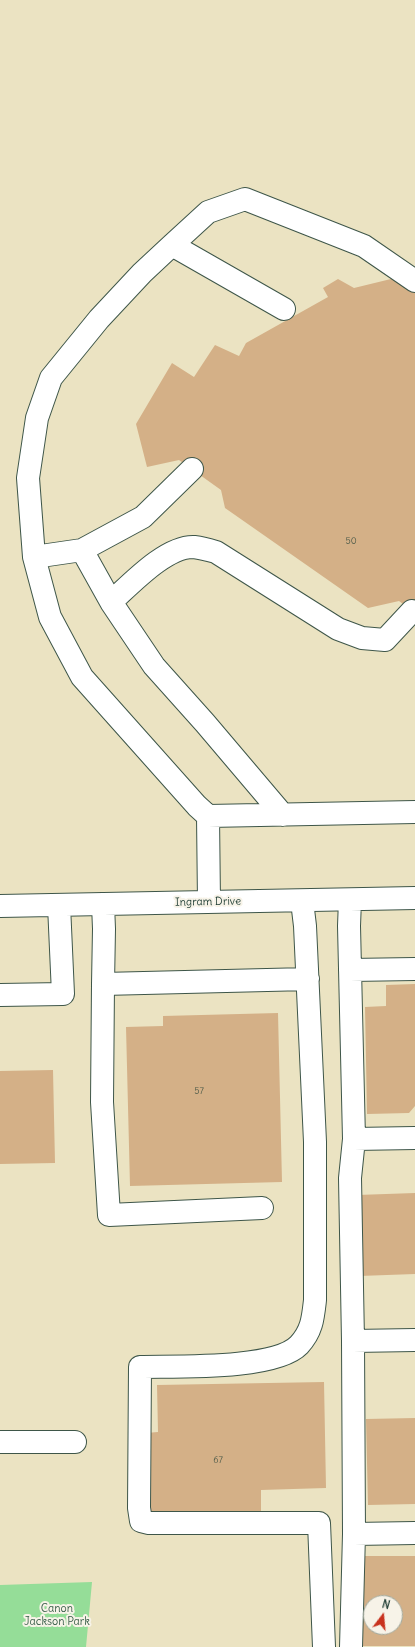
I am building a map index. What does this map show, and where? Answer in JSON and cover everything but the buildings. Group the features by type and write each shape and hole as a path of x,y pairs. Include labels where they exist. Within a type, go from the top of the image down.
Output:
{"street":[{"path":"415,281 364,246 245,199 208,212 142,273 99,319 52,378 37,418 28,478 34,557 50,617 82,677 197,806 208,816 415,812"},
{"path":"172,245 284,309"},
{"path":"34,557 82,550 144,516 192,469"},
{"path":"111,602 152,564 175,552 194,547 216,552 338,629 362,638 385,640 412,611"},
{"path":"82,550 111,602 154,666 205,723 283,815"},
{"path":"208,816 209,902"},
{"name":"Ingram Drive","path":"0,906 415,898"},
{"path":"350,900 354,1139 350,1178 354,1534 351,1647"},
{"path":"302,901 308,979 315,1142 315,1300 312,1324 299,1345 285,1355 235,1365 140,1367 139,1508 141,1521 149,1523 319,1523 324,1647"},
{"path":"103,904 102,1102 109,1215 262,1208"},
{"path":"0,995 63,994 59,905"},
{"path":"350,970 415,969"},
{"path":"103,984 308,979"},
{"path":"354,1139 415,1138"},
{"path":"353,1341 415,1340"},
{"path":"0,1442 74,1442"},
{"path":"354,1534 415,1533"}],"green space":[{"name":"Canon Jackson Park","path":"92,1582 86,1647 0,1647 0,1585"}]}
